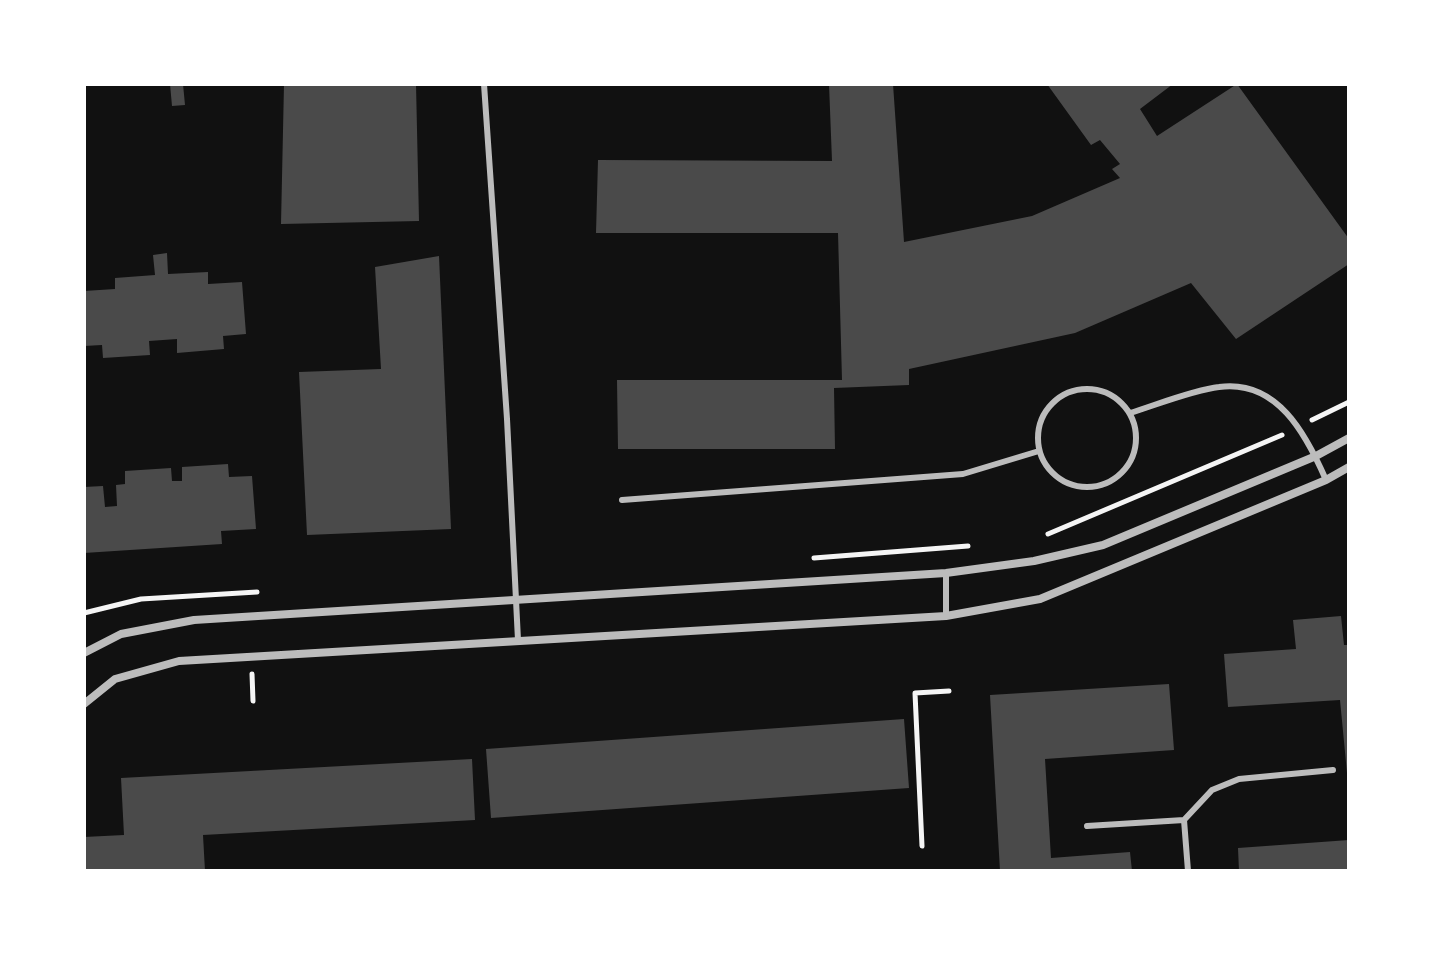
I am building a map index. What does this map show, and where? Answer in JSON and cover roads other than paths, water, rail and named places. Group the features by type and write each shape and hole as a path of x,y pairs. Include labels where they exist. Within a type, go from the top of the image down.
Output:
{"street":[{"path":"84,653 121,634 194,620 946,573 1034,561 1103,545 1316,456 1349,438"},
{"path":"84,704 115,679 179,661 946,616 1040,599 1326,480 1349,467"}],"lane":[{"path":"484,84 507,419 518,640"},
{"path":"1130,413 1219,386 1253,390 1271,397 1299,428 1326,480"},
{"path":"1091,388 1106,392 1120,401 1130,413 1136,429 1132,461 1121,475 1106,484 1090,488 1073,486 1052,473 1039,451 1037,436 1040,420 1049,406 1075,390 1091,388"},
{"path":"622,500 963,474 1039,451"},
{"path":"946,573 946,616"},
{"path":"1087,826 1184,820 1212,790 1239,779 1333,770"},
{"path":"1184,820 1188,871"}]}
